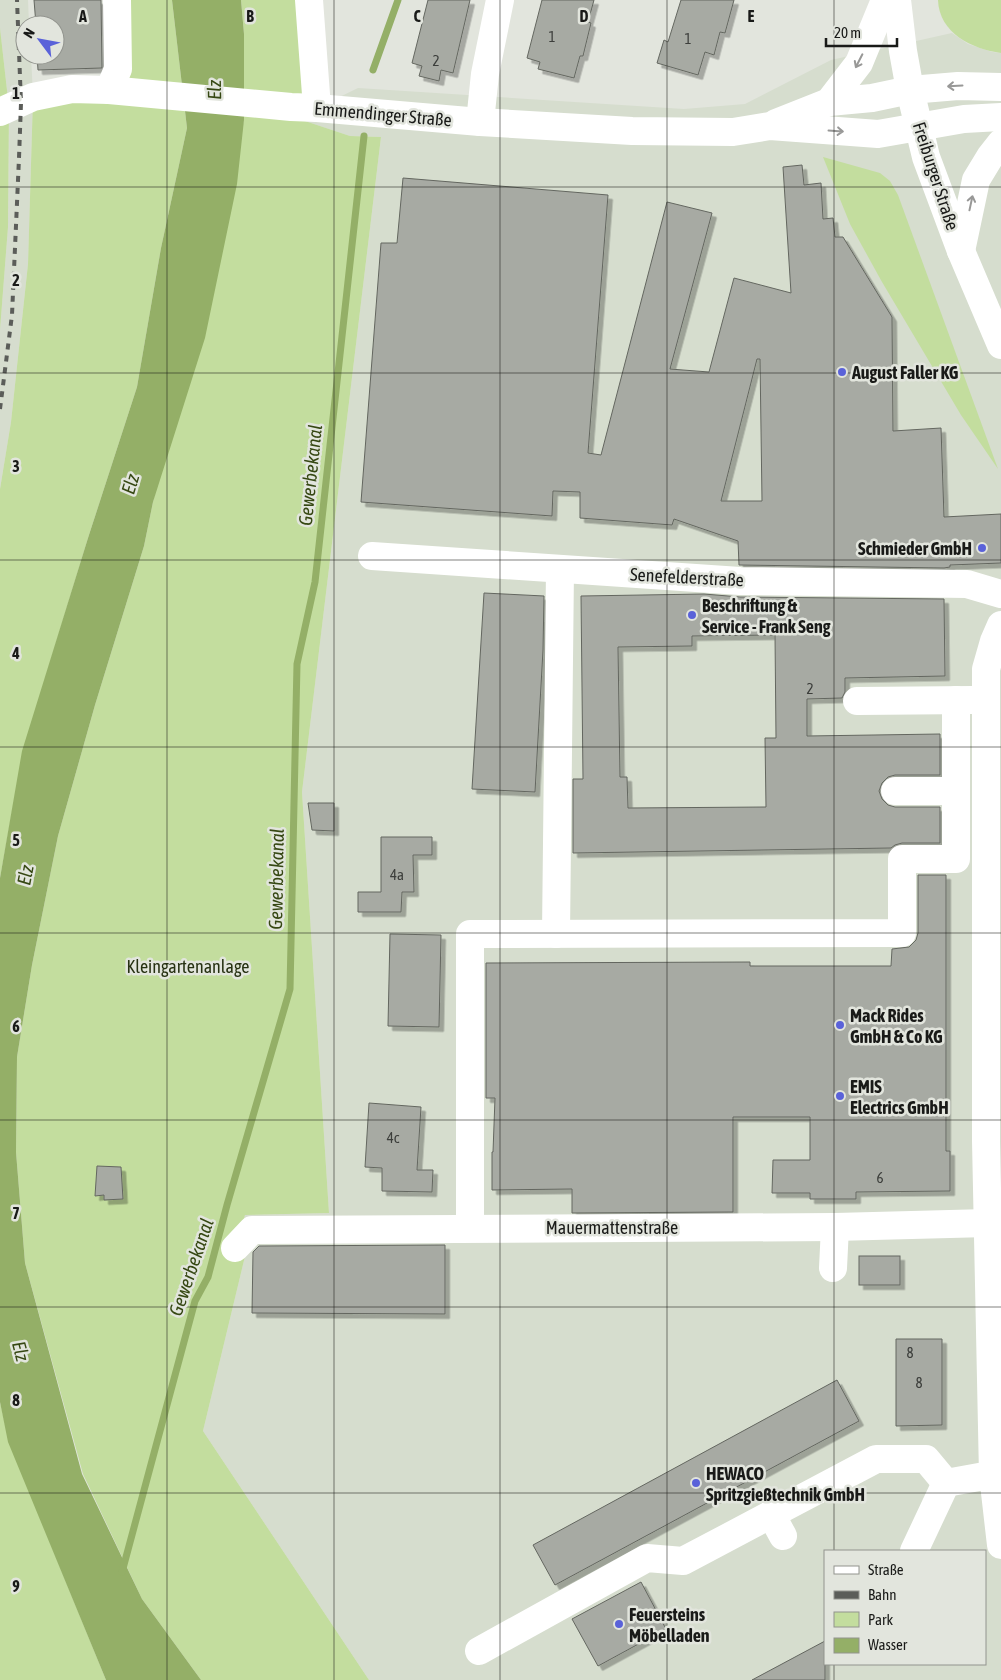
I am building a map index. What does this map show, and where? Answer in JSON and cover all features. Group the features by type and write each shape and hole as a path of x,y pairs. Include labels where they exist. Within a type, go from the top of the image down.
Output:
{"street":[{"path":"309,0 318,108"},
{"path":"480,122 485,74 500,0"},
{"path":"829,102 859,63 885,0"},
{"name":"Freiburger Straße","path":"898,0 903,51 926,157 961,251 1001,345"},
{"path":"112,18 118,69 114,90"},
{"name":"Emmendinger Straße","path":"0,112 33,97 72,89 114,90 291,107 480,122 632,131 733,132 770,126 829,102 872,98 910,90 958,86 1001,87"},
{"name":"Emmendinger Straße","path":"770,126 878,134 964,119 1001,117"},
{"path":"961,251 976,180 1001,143"},
{"name":"Senefelderstraße","path":"372,556 740,581 967,584 1001,594"},
{"path":"556,934 560,569"},
{"path":"1001,625 986,669 991,689 978,1042 994,1130 988,1223 1001,1545"},
{"path":"857,701 956,700 991,689"},
{"path":"470,1228 470,934 902,933 902,859 956,859 956,700"},
{"path":"895,791 956,791"},
{"name":"Mauermattenstraße","path":"238,1244 252,1230 835,1227 988,1223"},
{"path":"834,1268 835,1227"},
{"path":"479,1651 647,1558 684,1561 777,1525 830,1474 876,1459 926,1459 946,1483"},
{"path":"946,1483 997,1474"},
{"path":"914,1550 946,1483"}],"shaded area":[{"path":"0,0 28,0 29,15 15,15 15,65 31,65 33,97 28,264 11,422 0,489 0,330 8,227 9,108 0,28"},
{"path":"952,33 968,44 1001,53 1001,1680 369,1680 203,1431 247,1248 239,1237 245,1215 329,1213 302,792 381,137 350,136 305,121 317,108 358,88 684,109 745,104 831,60"}],"green space":[{"path":"129,0 172,0 187,128 161,248 137,387 88,538 23,751 0,878 0,489 11,422 28,264 33,97 109,90"},
{"name":"Kleingartenanlage","path":"241,0 309,0 305,121 350,136 381,137 302,792 329,1213 245,1215 239,1237 247,1248 203,1431 369,1680 201,1680 142,1599 83,1474 25,1263 16,1152 17,1057 32,965 58,836 95,705 144,546 244,120 244,34"},
{"path":"938,0 1001,0 1001,53 979,48 959,37 944,22"},
{"path":"0,28 9,108 8,227 0,330"},
{"path":"823,157 880,173 890,181 898,195 998,469 961,415 882,282 850,224"},
{"path":"0,1402 9,1442 106,1680 0,1680"}],"water":[{"name":"Elz","path":"172,0 241,0 244,34 244,120 237,184 205,338 153,502 144,546 95,705 58,836 32,965 17,1057 16,1152 25,1263 82,1474 142,1599 201,1680 106,1680 8,1442 0,1402 0,878 22,751 137,387 161,248 187,128"}],"building":[{"path":"34,0 101,0 102,68 38,70 38,65 65,65 65,15 35,15"},
{"path":"428,0 470,0 453,73 441,70 439,81 419,76 422,66 412,63"},
{"path":"542,0 594,0 588,22 591,23 583,56 580,56 574,78 538,69 540,62 527,58"},
{"path":"681,0 734,0 725,33 720,32 714,55 705,52 698,75 657,63 664,40 668,42"},
{"path":"802,165 804,185 821,183 823,219 833,218 835,237 843,237 892,317 893,431 941,428 944,517 1001,514 1001,563 950,565 950,567 944,568 739,565 738,541 674,519 672,525 580,518 580,492 553,491 552,516 361,502 381,243 397,243 403,178 608,195 588,453 601,455 667,202 712,213 670,369 709,372 734,278 791,293 783,167","holes":["757,359 760,359 762,501 721,501"]},
{"path":"484,593 544,596 535,792 472,789"},
{"path":"704,594 740,597 944,599 945,676 845,678 845,692 842,698 807,699 807,736 940,734 940,775 895,775 888,777 882,783 879,791 882,799 888,805 895,807 940,807 940,843 902,843 891,848 573,853 573,779 583,779 581,596","holes":["775,635 776,738 765,738 766,807 628,808 627,777 620,777 618,647 692,646 692,636"]},
{"path":"308,803 334,803 334,831 312,830"},
{"path":"381,837 432,837 432,855 413,855 414,892 402,892 401,912 358,912 358,892 381,892"},
{"path":"918,875 946,875 946,1151 950,1151 950,1191 856,1192 856,1199 810,1199 810,1193 772,1193 773,1160 810,1160 810,1117 733,1117 733,1212 572,1213 572,1189 492,1190 495,1098 486,1098 486,963 750,962 750,966 891,966 892,949 909,947 916,940 918,933"},
{"path":"390,934 441,935 439,1027 388,1026"},
{"path":"369,1103 421,1107 417,1170 433,1170 432,1192 382,1191 382,1168 365,1167"},
{"path":"97,1166 121,1167 123,1199 104,1200 104,1195 95,1196"},
{"path":"445,1245 445,1314 252,1313 253,1252 259,1246"},
{"path":"859,1256 900,1256 900,1285 859,1285"},
{"path":"896,1339 942,1339 942,1425 896,1426"},
{"name":"HEWACO Spritzgießtechnik GmbH","path":"837,1380 859,1421 555,1585 533,1545"},
{"name":"Feuersteins Möbelladen","path":"641,1582 666,1629 598,1666 572,1619"},
{"path":"824,1642 825,1680 752,1680"}],"waterway":[{"name":"Gewerbekanal","path":"373,70 398,0"},
{"name":"Gewerbekanal","path":"122,1572 195,1301 208,1277 290,989 297,664 315,582 364,136"}],"railway":[{"path":"0,409 12,315 19,158 21,103 17,0"}],"place":[{"name":"August Faller KG","path":"842,372"},
{"name":"Schmieder GmbH","path":"982,548"},
{"name":"Beschriftung & Service - Frank Seng","path":"692,615"},
{"name":"Mack Rides GmbH & Co KG","path":"840,1025"},
{"name":"EMIS Electrics GmbH","path":"840,1096"},
{"name":"HEWACO Spritzgießtechnik GmbH","path":"696,1483"},
{"name":"Feuersteins Möbelladen","path":"619,1624"}]}
